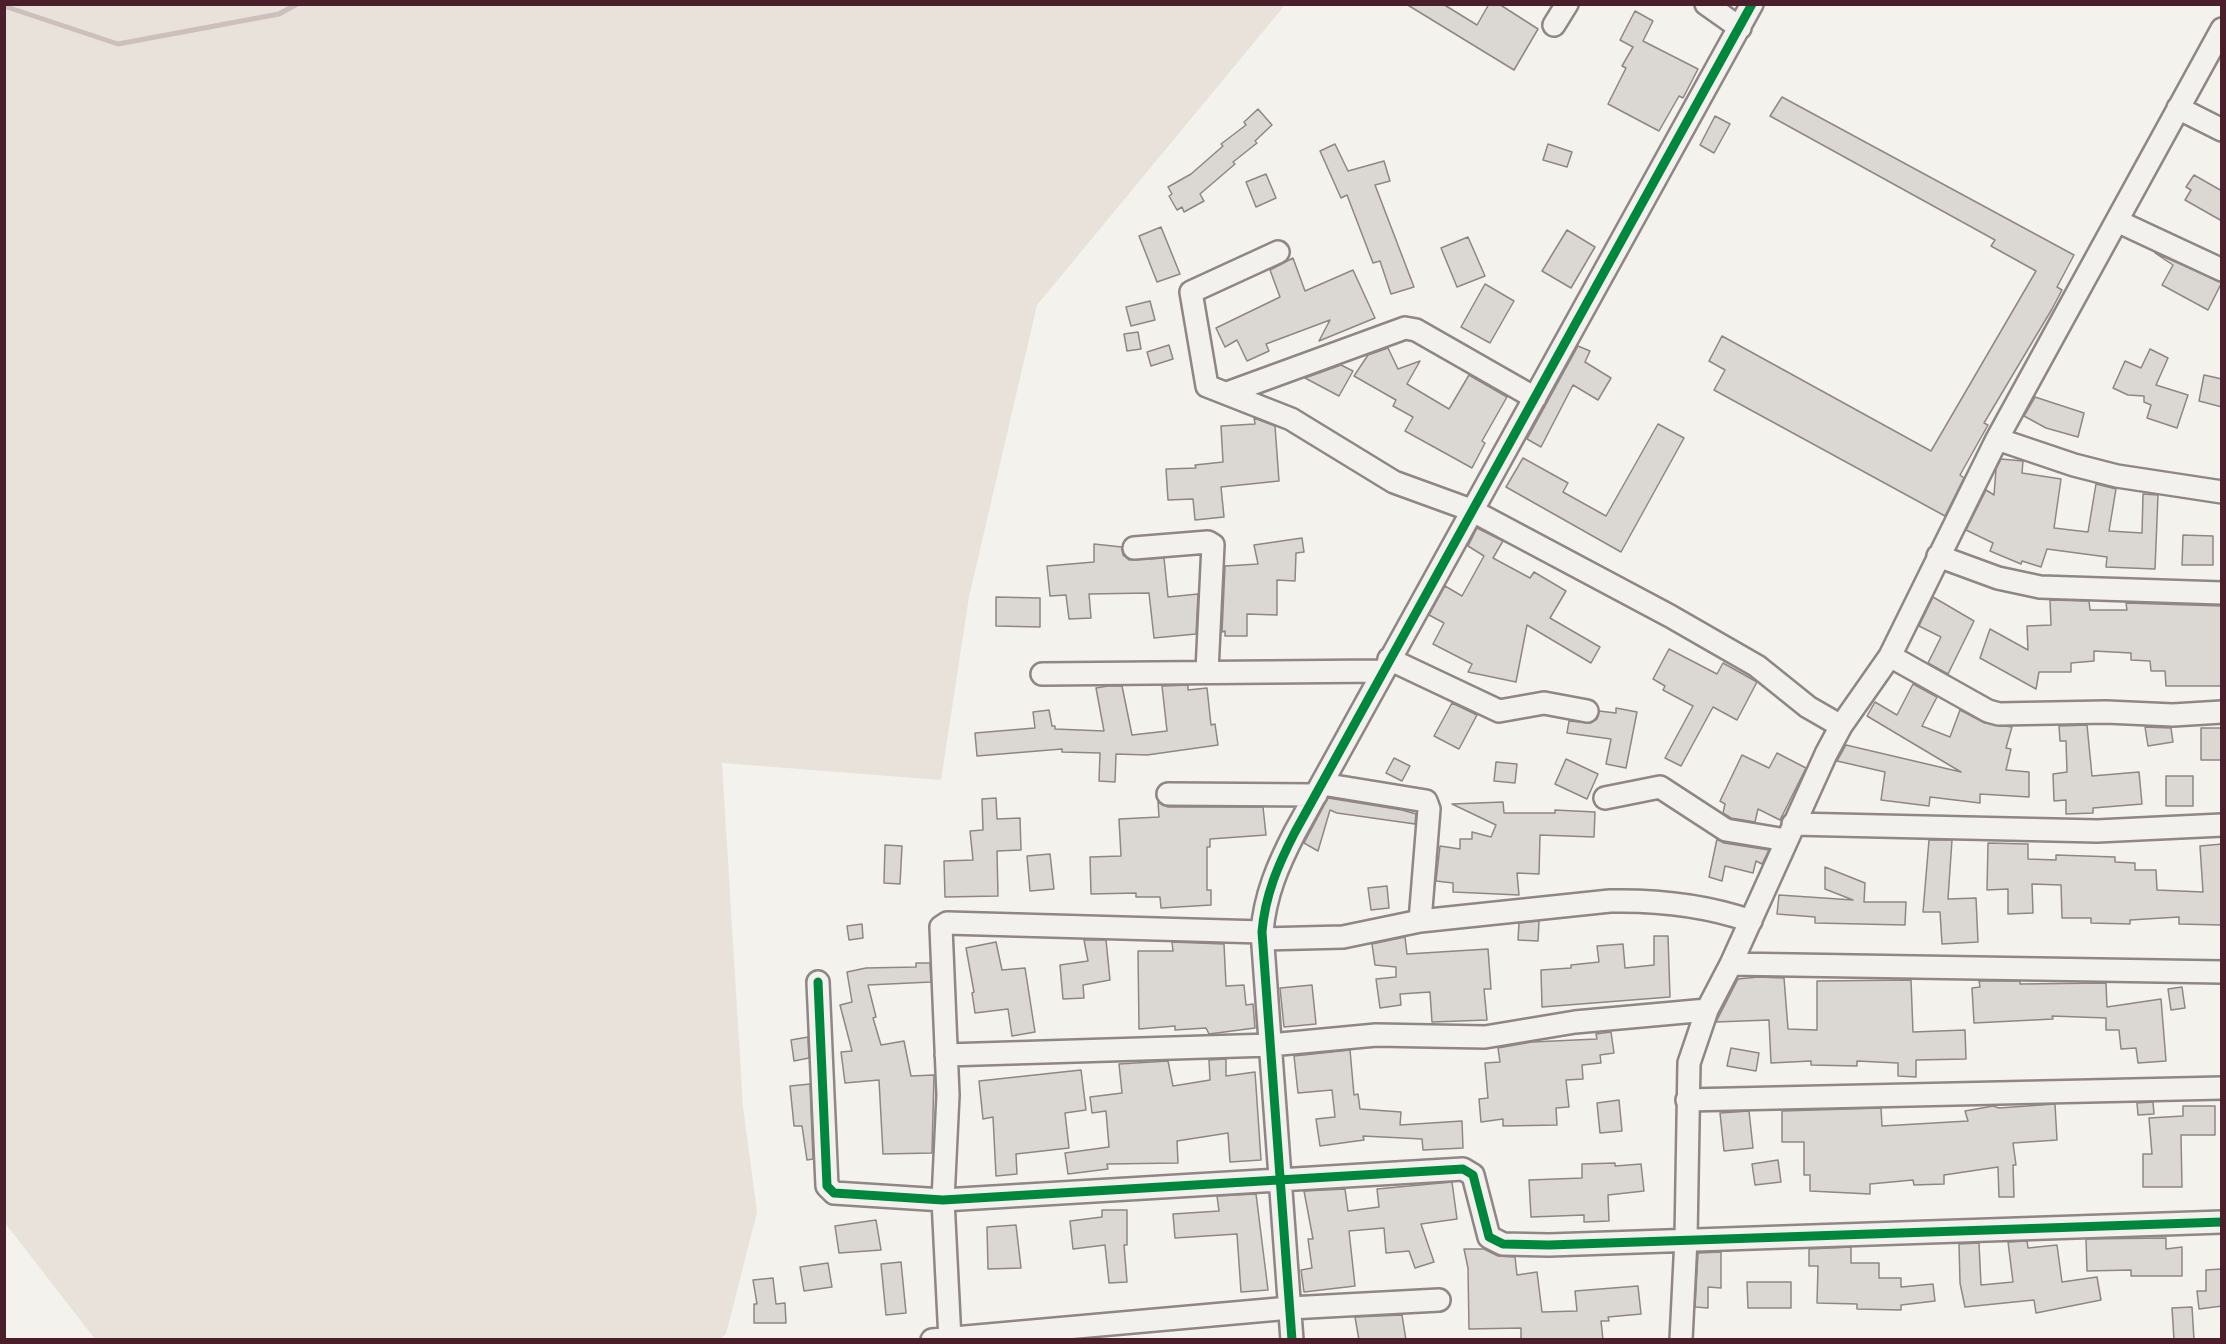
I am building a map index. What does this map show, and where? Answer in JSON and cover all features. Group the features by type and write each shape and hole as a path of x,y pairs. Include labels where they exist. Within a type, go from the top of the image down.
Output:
{"street":[{"path":"1554,26 1567,4"},
{"path":"1706,4 1740,28"},
{"path":"1292,1340 1262,935 1264,906 1279,863 1386,665 1752,4"},
{"path":"1681,1340 1686,1239 1689,1064 1707,1010 1731,964 1790,832 1841,726 1890,656 1997,439 2222,30"},
{"path":"2178,108 2222,130"},
{"path":"2117,221 2222,270"},
{"path":"1278,252 1191,292 1205,383 1213,390 1227,393 1291,419 1394,482 1471,510 1735,652 1808,707 1841,726"},
{"path":"1227,393 1405,328 1416,330 1534,398"},
{"path":"1997,439 2074,465 2117,476 2222,492"},
{"path":"1134,548 1208,542 1212,545 1207,671"},
{"path":"1938,556 1998,578 2040,587 2222,593"},
{"path":"1890,656 1988,711 1999,714 2106,712 2173,715 2222,712"},
{"path":"1042,674 1386,665 1499,711 1508,712 1544,703 1587,711"},
{"path":"1605,798 1660,787 1726,830 1790,832 2097,831 2222,825"},
{"path":"1168,794 1319,789 1426,801 1429,809 1420,921"},
{"path":"1439,1300 1290,1308 944,1339 943,1200 948,1126 939,933 941,927 947,923 1343,937 1420,921 1637,900 1700,906 1750,921"},
{"path":"1731,964 2222,972"},
{"path":"818,982 830,1190 834,1193 943,1200 1463,1169 1473,1175 1486,1232 1489,1237 1503,1244 1569,1245 1686,1239 2222,1222"},
{"path":"946,1055 1270,1045 1376,1035 1485,1037 1575,1022 1707,1010"},
{"path":"1687,1100 2222,1088"}],"shaded area":[{"path":"5,4 1285,5 1037,305 969,597 941,780 722,763 743,1107 757,1212 726,1334 720,1339 95,1339 5,1223"}],"building":[{"path":"1406,4 1443,4 1477,25 1489,4 1499,4 1538,29 1514,70"},
{"path":"1635,11 1653,21 1643,41 1698,69 1683,98 1679,96 1659,131 1608,104 1626,68 1622,66 1633,47 1620,40"},
{"path":"1782,97 2074,255 2057,287 2062,290 2052,309 1984,423 1988,425 1960,475 1964,478 1945,516 1714,390 1725,370 1709,361 1722,336 1931,451 2036,271 1991,246 1995,240 1770,116"},
{"path":"1258,109 1272,125 1255,141 1257,143 1233,162 1235,164 1200,194 1204,201 1184,212 1182,207 1177,210 1169,196 1172,194 1168,187 1191,174 1223,146 1221,144 1246,125 1244,122"},
{"path":"1715,116 1730,124 1714,153 1700,145"},
{"path":"1335,144 1348,171 1384,161 1390,181 1375,185 1414,287 1391,294 1380,261 1373,263 1347,195 1341,198 1320,151"},
{"path":"1548,144 1572,152 1567,167 1543,160"},
{"path":"1266,174 1276,198 1256,207 1246,182"},
{"path":"2194,175 2222,191 2222,221 2185,200 2191,190 2186,187"},
{"path":"1161,227 1180,274 1157,282 1139,236"},
{"path":"1567,230 1595,247 1571,288 1542,271"},
{"path":"1468,237 1485,276 1457,287 1441,248"},
{"path":"2155,253 2222,282 2208,310 2162,285 2173,265"},
{"path":"1293,258 1305,291 1353,270 1375,318 1319,341 1330,320 1266,344 1269,351 1247,361 1237,340 1225,347 1216,328 1280,297 1270,270"},
{"path":"1485,284 1514,301 1490,343 1461,327"},
{"path":"1150,301 1155,320 1131,326 1126,307"},
{"path":"1138,332 1141,349 1127,351 1124,334"},
{"path":"1169,345 1173,359 1151,366 1147,352"},
{"path":"1578,346 1590,351 1585,362 1611,378 1598,400 1573,385 1541,447 1527,439"},
{"path":"1388,348 1398,369 1420,361 1407,384 1449,409 1469,375 1507,397 1482,441 1485,443 1472,468 1405,431 1413,417 1393,406 1396,400 1354,376 1368,355"},
{"path":"2150,349 2168,358 2156,385 2188,395 2177,428 2147,418 2151,405 2144,402 2144,396 2128,395 2113,388 2125,361 2141,368"},
{"path":"1341,365 1353,371 1339,396 1305,378"},
{"path":"2204,375 2222,379 2222,407 2199,401"},
{"path":"2035,397 2084,413 2078,437 2046,428 2024,416"},
{"path":"1254,418 1275,426 1279,481 1221,487 1224,517 1195,520 1193,499 1168,500 1166,469 1196,468 1195,465 1223,462 1221,426 1255,424"},
{"path":"1658,424 1684,438 1621,552 1506,487 1523,458 1568,483 1563,492 1606,516"},
{"path":"2001,459 2023,461 2022,473 2061,479 2054,528 2088,532 2096,484 2116,489 2109,531 2142,533 2143,494 2158,495 2155,569 2106,567 2107,557 2047,549 2041,567 2022,561 2021,564 1990,551 1993,543 1966,530 1986,490 1994,495 1996,469"},
{"path":"1477,528 1503,541 1493,558 1530,578 1534,572 1566,591 1550,618 1600,647 1591,663 1527,625 1516,682 1468,672 1472,664 1433,644 1444,623 1429,615 1445,586 1462,596 1484,556 1468,546"},
{"path":"2183,535 2213,536 2213,565 2182,565"},
{"path":"1302,538 1304,552 1296,553 1295,581 1277,580 1277,615 1247,614 1247,636 1225,636 1225,631 1222,632 1225,566 1258,564 1254,545"},
{"path":"1094,544 1122,547 1123,555 1129,560 1164,558 1168,597 1198,594 1196,634 1154,638 1149,593 1089,594 1091,618 1069,619 1066,595 1050,596 1047,566 1094,562"},
{"path":"996,597 1040,598 1040,627 996,626"},
{"path":"1933,597 1974,621 1948,674 1928,663 1941,637 1919,626"},
{"path":"2050,600 2089,601 2090,610 2127,610 2126,603 2222,606 2222,686 2166,686 2165,671 2151,671 2150,661 2131,660 2131,653 2094,651 2094,661 2071,663 2071,672 2039,672 2036,689 1980,658 1990,629 2028,650 2027,626 2051,625"},
{"path":"1669,649 1717,674 1723,663 1757,682 1737,720 1713,707 1681,766 1665,758 1693,706 1663,690 1665,686 1653,679"},
{"path":"1913,684 1937,697 1922,726 1950,737 1960,710 1985,723 2012,727 2006,748 2011,749 2006,770 2029,772 2029,797 1980,794 1980,803 1930,797 1929,806 1881,800 1885,772 1837,761 1846,745 1961,772 1867,716 1875,702 1897,715"},
{"path":"1188,685 1188,690 1207,688 1211,725 1215,724 1218,745 1147,755 1116,754 1115,782 1099,781 1100,753 1062,752 1062,749 977,756 975,733 1035,728 1033,712 1049,710 1052,726 1055,726 1055,729 1104,731 1096,688 1108,686 1122,686 1132,735 1167,731 1162,686"},
{"path":"1452,703 1477,715 1459,749 1434,736"},
{"path":"1616,708 1637,712 1626,768 1606,764 1611,739 1567,733 1569,721 1591,723 1597,719 1599,711 1616,713"},
{"path":"2087,725 2092,776 2139,772 2142,804 2093,808 2093,813 2066,814 2066,800 2054,801 2053,774 2067,772 2066,741 2060,741 2059,726"},
{"path":"2145,727 2171,728 2173,742 2148,746"},
{"path":"2201,728 2222,728 2222,760 2201,760"},
{"path":"1777,753 1806,768 1780,820 1758,809 1755,822 1731,818 1723,813 1725,804 1720,801 1742,755 1769,768"},
{"path":"1394,758 1410,766 1402,781 1386,773"},
{"path":"1566,759 1598,774 1587,799 1555,784"},
{"path":"1496,762 1517,764 1515,783 1494,781"},
{"path":"2166,776 2193,776 2193,806 2166,806"},
{"path":"996,798 997,819 1020,818 1021,850 997,851 998,896 945,897 944,861 973,860 970,831 983,830 982,799"},
{"path":"1328,798 1416,814 1415,824 1337,813 1330,810 1318,851 1304,843"},
{"path":"1158,802 1168,807 1263,807 1266,835 1210,839 1210,847 1207,847 1207,890 1211,890 1211,905 1161,908 1160,897 1136,897 1136,893 1091,894 1090,857 1121,856 1119,819 1159,817"},
{"path":"1503,802 1504,813 1555,813 1555,810 1595,812 1594,837 1540,835 1539,874 1517,873 1519,895 1453,892 1453,883 1436,881 1440,846 1460,849 1460,839 1472,839 1472,832 1491,837 1496,825 1452,804"},
{"path":"1717,839 1724,843 1769,850 1762,864 1756,861 1753,873 1725,866 1722,881 1709,877"},
{"path":"1929,840 1952,840 1948,899 1976,898 1978,942 1942,944 1940,912 1923,912"},
{"path":"1988,843 2028,844 2028,859 2056,860 2056,855 2115,857 2115,862 2135,863 2135,870 2156,870 2157,890 2203,892 2200,846 2222,844 2222,925 2179,924 2179,917 2130,920 2130,924 2091,923 2091,918 2062,918 2061,885 2032,884 2033,913 2008,914 2008,889 1987,890"},
{"path":"885,845 902,846 900,884 884,883"},
{"path":"1050,854 1054,889 1030,891 1027,856"},
{"path":"1825,867 1865,883 1864,902 1906,902 1905,925 1815,923 1815,917 1777,914 1779,895 1853,900 1825,889"},
{"path":"1387,886 1389,908 1371,910 1368,888"},
{"path":"1539,921 1538,941 1518,940 1519,923"},
{"path":"862,924 863,938 849,940 847,926"},
{"path":"1654,936 1668,936 1670,997 1542,1007 1541,970 1571,968 1571,965 1599,962 1597,946 1623,944 1625,968 1654,965"},
{"path":"1405,937 1407,954 1488,949 1491,989 1484,989 1487,1020 1432,1022 1430,992 1400,994 1401,1005 1380,1008 1376,979 1396,977 1396,967 1375,965 1372,944"},
{"path":"1084,940 1106,940 1110,980 1083,985 1084,998 1063,999 1060,965 1088,961"},
{"path":"996,942 1002,970 1025,968 1035,1032 1012,1036 1008,1009 975,1013 972,993 974,992 966,948"},
{"path":"1172,942 1224,944 1226,986 1244,985 1246,1005 1253,1004 1255,1028 1209,1034 1206,1028 1175,1030 1175,1026 1139,1029 1138,951 1173,951"},
{"path":"916,963 930,963 931,982 868,985 876,1017 873,1018 881,1045 904,1041 911,1076 934,1075 932,1153 883,1154 879,1080 845,1083 841,1052 852,1051 840,1005 852,1002 847,972 866,968 916,967"},
{"path":"1784,978 1788,1029 1817,1030 1817,981 1911,980 1913,1032 1965,1030 1966,1059 1916,1060 1916,1077 1898,1076 1898,1063 1857,1061 1857,1066 1811,1065 1811,1061 1771,1063 1769,1020 1716,1022 1738,979"},
{"path":"1979,981 2020,981 2020,984 2106,983 2107,1007 2161,999 2166,1061 2138,1063 2136,1048 2121,1049 2119,1030 2106,1030 2106,1018 2052,1016 2053,1019 1974,1023 1972,988 1980,987"},
{"path":"1312,985 1316,1024 1284,1027 1280,988"},
{"path":"2182,987 2185,1008 2171,1010 2168,989"},
{"path":"1611,1032 1614,1053 1600,1055 1601,1063 1582,1065 1583,1079 1566,1080 1569,1107 1556,1108 1557,1125 1503,1126 1503,1119 1481,1122 1479,1099 1488,1098 1485,1063 1500,1062 1498,1048 1532,1042 1597,1039 1596,1034"},
{"path":"808,1037 809,1058 794,1061 791,1040"},
{"path":"1731,1048 1759,1053 1756,1071 1727,1066"},
{"path":"1350,1050 1354,1095 1358,1094 1360,1109 1401,1112 1400,1125 1462,1121 1463,1148 1423,1150 1422,1139 1363,1136 1364,1140 1320,1146 1316,1119 1335,1117 1332,1090 1298,1093 1294,1056"},
{"path":"1226,1059 1226,1076 1255,1072 1261,1160 1230,1162 1228,1133 1177,1141 1178,1163 1107,1164 1108,1169 1068,1174 1065,1153 1109,1147 1106,1111 1092,1113 1090,1097 1122,1093 1119,1064 1168,1061 1173,1086 1210,1080 1209,1060"},
{"path":"1081,1070 1086,1110 1065,1113 1069,1148 1016,1154 1017,1174 996,1176 993,1117 983,1119 979,1081"},
{"path":"810,1084 813,1159 807,1160 802,1126 794,1126 790,1086"},
{"path":"1619,1100 1622,1131 1600,1133 1597,1103"},
{"path":"2153,1102 2154,1114 2138,1115 2137,1103"},
{"path":"2055,1104 2057,1140 2013,1143 2016,1165 2013,1165 2014,1197 1999,1197 1998,1167 1944,1175 1944,1184 1914,1185 1913,1180 1870,1184 1870,1194 1810,1191 1810,1175 1804,1175 1804,1142 1782,1142 1782,1111 1881,1108 1882,1126 1968,1121 1965,1111 1993,1106 1999,1108"},
{"path":"2183,1106 2215,1106 2215,1135 2181,1135 2182,1187 2143,1187 2143,1154 2152,1154 2149,1118 2183,1116"},
{"path":"1749,1111 1753,1148 1724,1151 1720,1113"},
{"path":"1778,1160 1781,1182 1755,1185 1752,1164"},
{"path":"1615,1163 1615,1166 1641,1164 1644,1191 1608,1195 1609,1221 1584,1222 1584,1215 1531,1217 1529,1180 1582,1178 1582,1164"},
{"path":"1452,1182 1457,1219 1421,1224 1434,1262 1415,1268 1409,1251 1386,1253 1384,1228 1349,1231 1355,1286 1304,1292 1301,1270 1312,1268 1308,1239 1313,1239 1304,1191 1345,1189 1348,1211 1379,1207 1377,1189"},
{"path":"1256,1194 1268,1290 1241,1292 1237,1234 1175,1238 1173,1214 1219,1211 1217,1196"},
{"path":"1102,1210 1127,1210 1127,1245 1124,1245 1127,1282 1109,1283 1105,1245 1073,1249 1070,1221 1102,1217"},
{"path":"876,1220 881,1250 839,1253 835,1226"},
{"path":"1016,1225 1021,1268 988,1269 987,1227"},
{"path":"2166,1238 2166,1249 2182,1247 2182,1276 2131,1276 2131,1270 2087,1271 2086,1239"},
{"path":"2027,1241 2028,1248 2057,1245 2062,1282 2097,1277 2101,1300 2036,1313 2034,1300 1965,1307 1960,1283 1959,1244 1979,1243 1981,1285 2013,1282 2008,1242"},
{"path":"1851,1247 1851,1263 1879,1263 1879,1278 1901,1278 1901,1287 1933,1284 1935,1301 1901,1305 1901,1310 1857,1309 1857,1304 1817,1303 1818,1266 1809,1266 1809,1249"},
{"path":"1464,1249 1484,1249 1498,1256 1515,1257 1517,1275 1537,1272 1542,1312 1577,1311 1575,1291 1638,1286 1641,1314 1608,1317 1609,1321 1601,1321 1603,1340 1521,1340 1521,1328 1469,1329 1468,1268"},
{"path":"1721,1252 1721,1288 1708,1287 1708,1308 1695,1307 1698,1253"},
{"path":"901,1262 906,1313 886,1315 881,1264"},
{"path":"828,1263 832,1287 804,1291 800,1267"},
{"path":"2222,1269 2222,1306 2199,1309 2197,1291 2206,1291 2206,1270"},
{"path":"773,1278 776,1304 785,1303 786,1323 754,1323 754,1304 757,1304 753,1280"},
{"path":"1747,1282 1791,1282 1791,1308 1748,1308"},
{"path":"2192,1307 2194,1340 2174,1340 2172,1308"},
{"path":"1402,1315 1406,1340 1359,1340 1355,1317"}],"waterway":[{"path":"4,6 118,44 279,14 297,4"}],"cycle path":[{"path":"1292,1340 1262,932 1273,881 1295,832 1752,4"},
{"path":"818,982 827,1186 834,1193 943,1200 1463,1169 1473,1175 1489,1237 1503,1244 1549,1245 2222,1222"}]}
